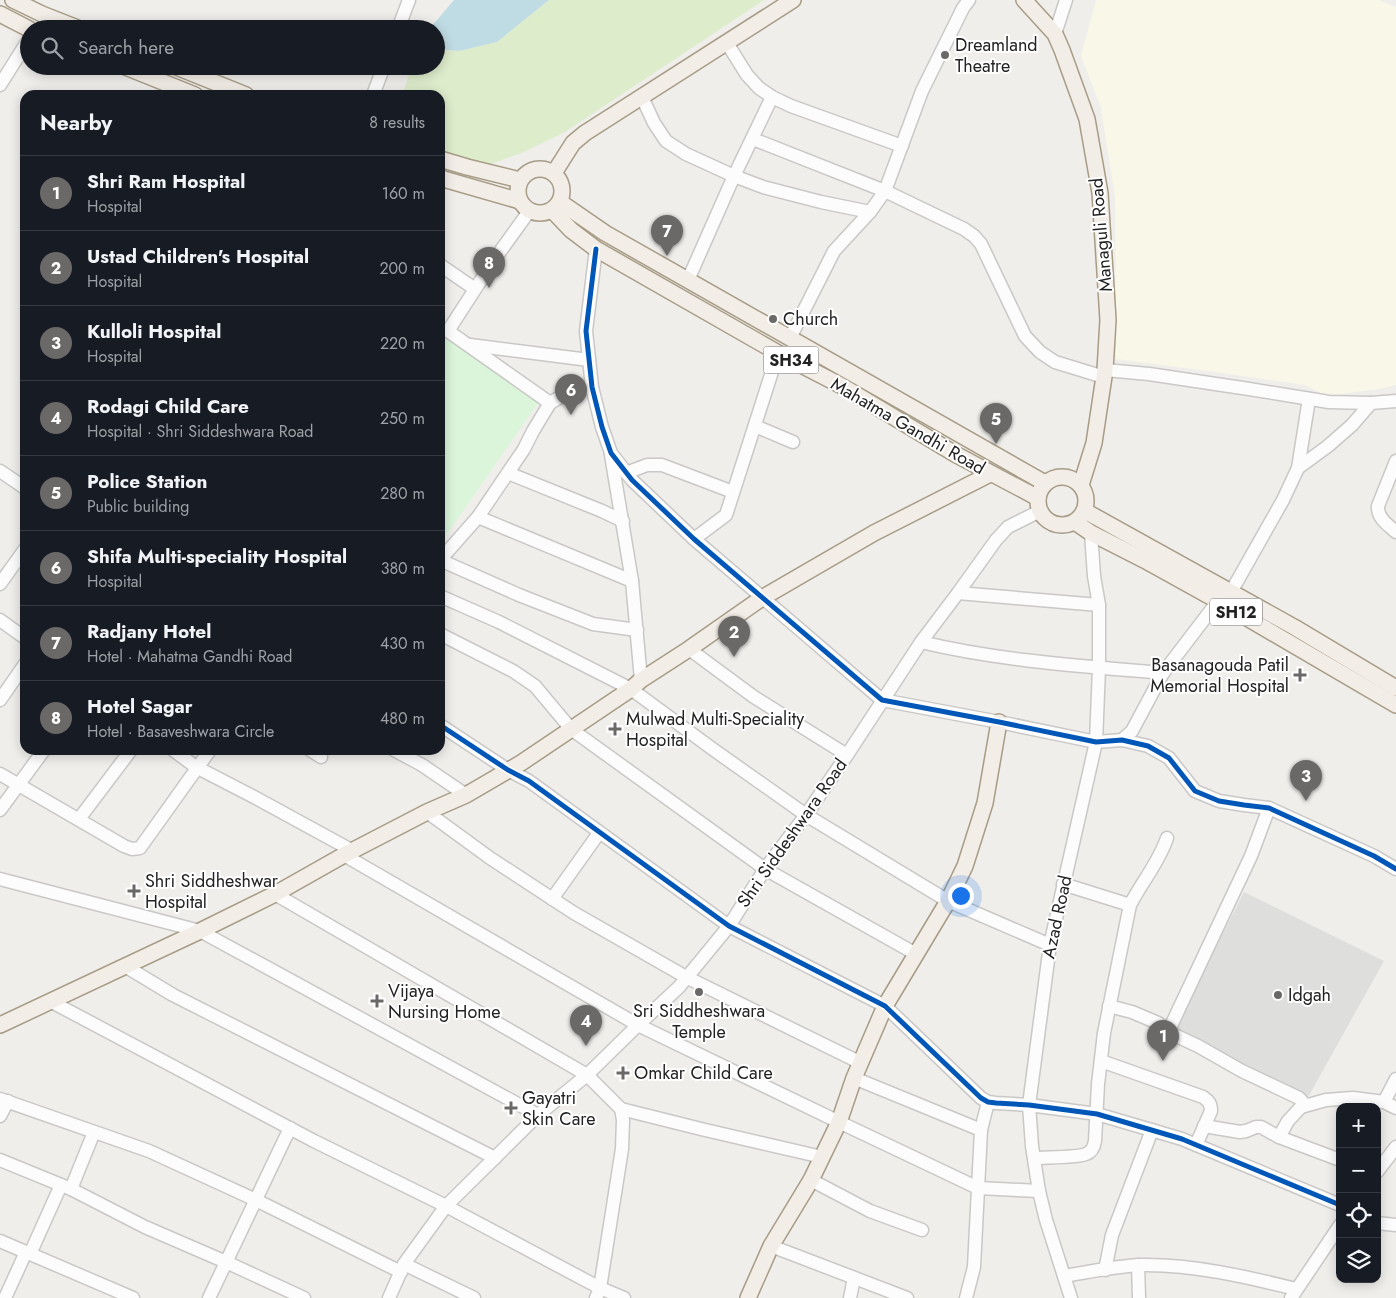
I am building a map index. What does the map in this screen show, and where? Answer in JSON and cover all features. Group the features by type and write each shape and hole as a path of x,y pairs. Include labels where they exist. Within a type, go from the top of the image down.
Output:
{"main road":[{"path":"13,0 57,20"},
{"path":"554,173 573,143 585,133 793,0"},
{"name":"Managuli Road","path":"1024,0 1055,34 1062,50 1087,119 1100,194 1108,320 1105,373 1094,443 1081,485"},
{"path":"0,14 20,24"},
{"path":"145,75 183,90"},
{"path":"196,75 234,90"},
{"path":"445,160 520,180"},
{"path":"445,180 525,206 537,213 544,213 556,206 563,194 563,186 560,179 547,169 540,168 525,174 520,180 518,194 525,206"},
{"name":"Mahatma Gandhi Road","path":"556,206 571,230 596,249 778,353 842,386 1039,505"},
{"name":"Mahatma Gandhi Road","path":"556,206 1045,483"},
{"path":"0,1025 275,894 427,812 466,795 571,729 762,598 874,533 990,474"},
{"path":"1039,505 1040,492 1045,483 1053,478 1063,476 1073,479 1081,485 1086,493 1087,502 1080,517"},
{"name":"SH34","path":"1039,505 1044,517 1055,524 1069,525 1080,517"},
{"name":"SH12","path":"1080,517 1231,592 1294,626 1396,688"},
{"name":"SH12","path":"1080,517 1091,533 1218,601 1396,705"},
{"path":"748,1298 771,1246 811,1180 839,1122 854,1078 885,1006 948,901 965,866 985,803 998,722"}],"street":[{"path":"401,20 409,0"},
{"path":"790,338 834,251 870,212 885,191 922,91 963,8 969,0"},
{"path":"1055,34 1066,0"},
{"path":"39,20 42,14"},
{"path":"727,43 747,75 759,88 772,97 791,106 902,146"},
{"path":"0,85 20,53"},
{"path":"375,90 381,75"},
{"path":"642,97 654,123 666,141 686,154 763,187 870,212"},
{"path":"688,280 734,176 772,97"},
{"path":"753,139 885,191 964,229 974,236 981,244 1025,336 1040,352 1055,362 1105,373 1149,374 1329,402 1371,403 1396,401"},
{"path":"525,206 448,331 550,403"},
{"path":"596,249 586,331 592,387 611,453 632,581 637,630 636,684"},
{"path":"445,268 475,289"},
{"path":"467,344 589,360"},
{"path":"694,539 726,514 778,353"},
{"path":"445,554 478,517 524,449 550,403 572,390 592,387"},
{"path":"1231,592 1283,500 1298,468 1309,399"},
{"path":"1298,468 1352,425 1371,403"},
{"path":"754,426 793,442"},
{"path":"611,453 632,480 694,539 882,700 1096,742 1122,740 1148,746 1169,758 1195,791 1219,800 1269,808 1394,864"},
{"path":"1396,461 1378,506 1378,512 1383,520 1396,532"},
{"path":"626,473 647,465 662,465 732,492"},
{"path":"508,473 623,521"},
{"path":"1,474 20,485"},
{"name":"Shri Siddeshwara Road","path":"389,1298 403,1268 446,1206 538,1115 587,1075 679,987 728,926 765,869 806,815 847,755 921,642 996,540 1008,527 1039,505"},
{"path":"478,517 632,581"},
{"name":"Azad Road","path":"1071,1298 1038,1191 1028,1105 1050,945 1096,742 1099,605 1094,576 1091,533"},
{"path":"0,584 20,556"},
{"path":"445,562 593,624 637,630"},
{"path":"958,593 1099,605"},
{"path":"445,598 636,684 714,750 806,815 948,901 1050,945"},
{"path":"1122,740 1132,731 1163,673 1218,601"},
{"path":"0,620 20,634"},
{"path":"445,637 513,671 534,686 571,729 765,869 916,954"},
{"path":"921,642 951,649 999,656 1099,668 1163,673"},
{"path":"689,649 754,697 847,755"},
{"path":"0,700 20,671"},
{"path":"445,728 529,782 728,926 885,1006 981,1098 988,1102 1097,1114 1182,1138 1336,1203"},
{"path":"0,810 40,755"},
{"path":"79,820 126,755"},
{"path":"180,755 196,767 256,798 638,1025 978,1188 1038,1191"},
{"path":"0,774 132,849 140,848 206,755"},
{"path":"403,755 422,765 466,795"},
{"path":"1168,1032 1251,856 1269,808"},
{"path":"427,812 490,858 574,913 686,977 861,1063"},
{"path":"552,899 599,832"},
{"path":"1034,1158 1088,1154 1093,1149 1104,1033 1130,905 1167,838"},
{"path":"0,879 200,931 538,1115"},
{"path":"1063,884 1130,905"},
{"path":"275,894 587,1075 620,1109 623,1120 622,1149 598,1293"},
{"path":"125,966 173,995 495,1158"},
{"path":"50,1001 314,1141 446,1206 598,1293 624,1298"},
{"path":"1109,1006 1132,1012 1158,1023 1168,1032 1198,1046 1242,1071 1299,1098 1305,1106"},
{"path":"1101,1061 1208,1100 1211,1111 1196,1144"},
{"path":"854,1078 981,1130"},
{"path":"1384,1102 1396,1079"},
{"path":"1279,1137 1288,1121 1301,1107 1326,1100 1353,1098 1384,1102 1396,1108"},
{"path":"0,1116 4,1100 149,1151 403,1268 474,1298"},
{"path":"966,1298 974,1267 981,1130 988,1102"},
{"path":"620,1109 701,1130 822,1157"},
{"path":"1204,1126 1240,1132 1262,1127 1279,1137 1336,1158"},
{"path":"209,1298 290,1128"},
{"path":"1105,1270 1112,1235 1152,1130"},
{"path":"5,1298 94,1132"},
{"path":"1381,1167 1396,1147"},
{"path":"0,1160 66,1187 145,1227 304,1298"},
{"path":"811,1180 870,1211 922,1230"},
{"path":"1381,1223 1396,1225"},
{"path":"1064,1276 1138,1265 1151,1265 1197,1269 1252,1278 1294,1294 1336,1231"},
{"path":"0,1241 133,1298"},
{"path":"771,1246 906,1298"},
{"path":"1138,1265 1138,1298"},
{"path":"850,1298 854,1278"}],"shaded area":[{"path":"1096,0 1379,0 1396,7 1396,385 1327,396 1305,385 1116,359 1115,197 1101,108 1081,56"},
{"name":"Idgah","path":"1244,892 1384,961 1307,1099 1174,1029"}],"green space":[{"path":"549,0 764,0 565,132 524,152 485,166 445,154 445,90 404,90 409,75 445,75 445,50 459,51 497,42"},
{"path":"445,337 540,400 445,537"}],"water":[{"path":"454,0 549,0 497,42 459,51 445,50 445,20 437,20"}],"cycle path":[{"path":"596,249 586,331 592,387 611,453 632,480 694,539 882,700 1096,742 1122,740 1148,746 1169,758 1195,791 1219,801 1269,808 1374,856 1396,869"},
{"path":"445,728 508,770 529,781 729,926 885,1006 981,1098 988,1102 1029,1105 1097,1114 1182,1139 1336,1203"}],"place":[{"name":"Dreamland Theatre","path":"945,55"},
{"name":"Radjany Hotel","path":"667,256"},
{"name":"Hotel Sagar","path":"489,288"},
{"name":"Church","path":"773,319"},
{"name":"Shifa Multi-speciality Hospital","path":"571,415"},
{"name":"Police Station","path":"996,444"},
{"name":"Ustad Children's Hospital","path":"734,657"},
{"name":"Basanagouda Patil Memorial Hospital","path":"1300,675"},
{"name":"Mulwad Multi-Speciality Hospital","path":"615,729"},
{"name":"Kulloli Hospital","path":"1306,801"},
{"name":"Shri Siddheshwar Hospital","path":"134,891"},
{"name":"Sri Siddheshwara Temple","path":"699,992"},
{"name":"Idgah","path":"1278,995"},
{"name":"Vijaya Nursing Home","path":"377,1001"},
{"name":"Rodagi Child Care","path":"586,1046"},
{"name":"Shri Ram Hospital","path":"1163,1061"},
{"name":"Omkar Child Care","path":"623,1073"},
{"name":"Gayatri Skin Care","path":"511,1108"}]}
